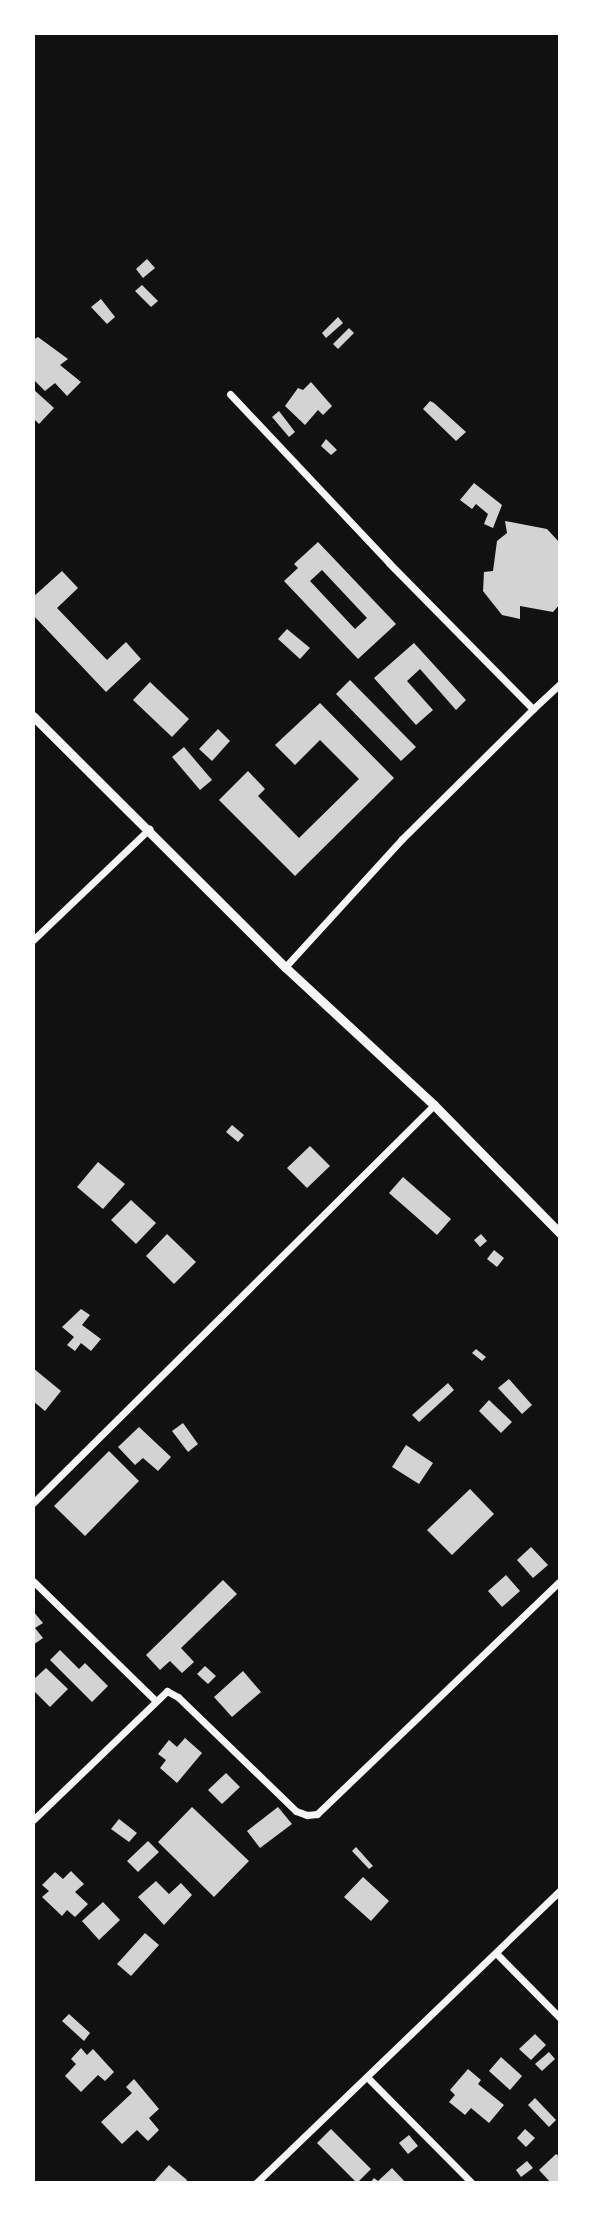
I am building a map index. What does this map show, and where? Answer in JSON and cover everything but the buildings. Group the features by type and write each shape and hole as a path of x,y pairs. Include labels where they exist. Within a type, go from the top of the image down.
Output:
{"street":[{"path":"230,394 389,564 533,709"},
{"path":"285,967 411,830 560,684"},
{"path":"33,716 285,967 434,1105 560,1233"},
{"path":"33,940 149,830"},
{"path":"33,1503 434,1105"},
{"path":"33,1581 155,1700"},
{"path":"33,1820 167,1691 178,1697 296,1811 307,1815 317,1814 560,1581"},
{"path":"256,2183 560,1890"},
{"path":"495,1954 560,2018"},
{"path":"367,2077 472,2183"}]}
